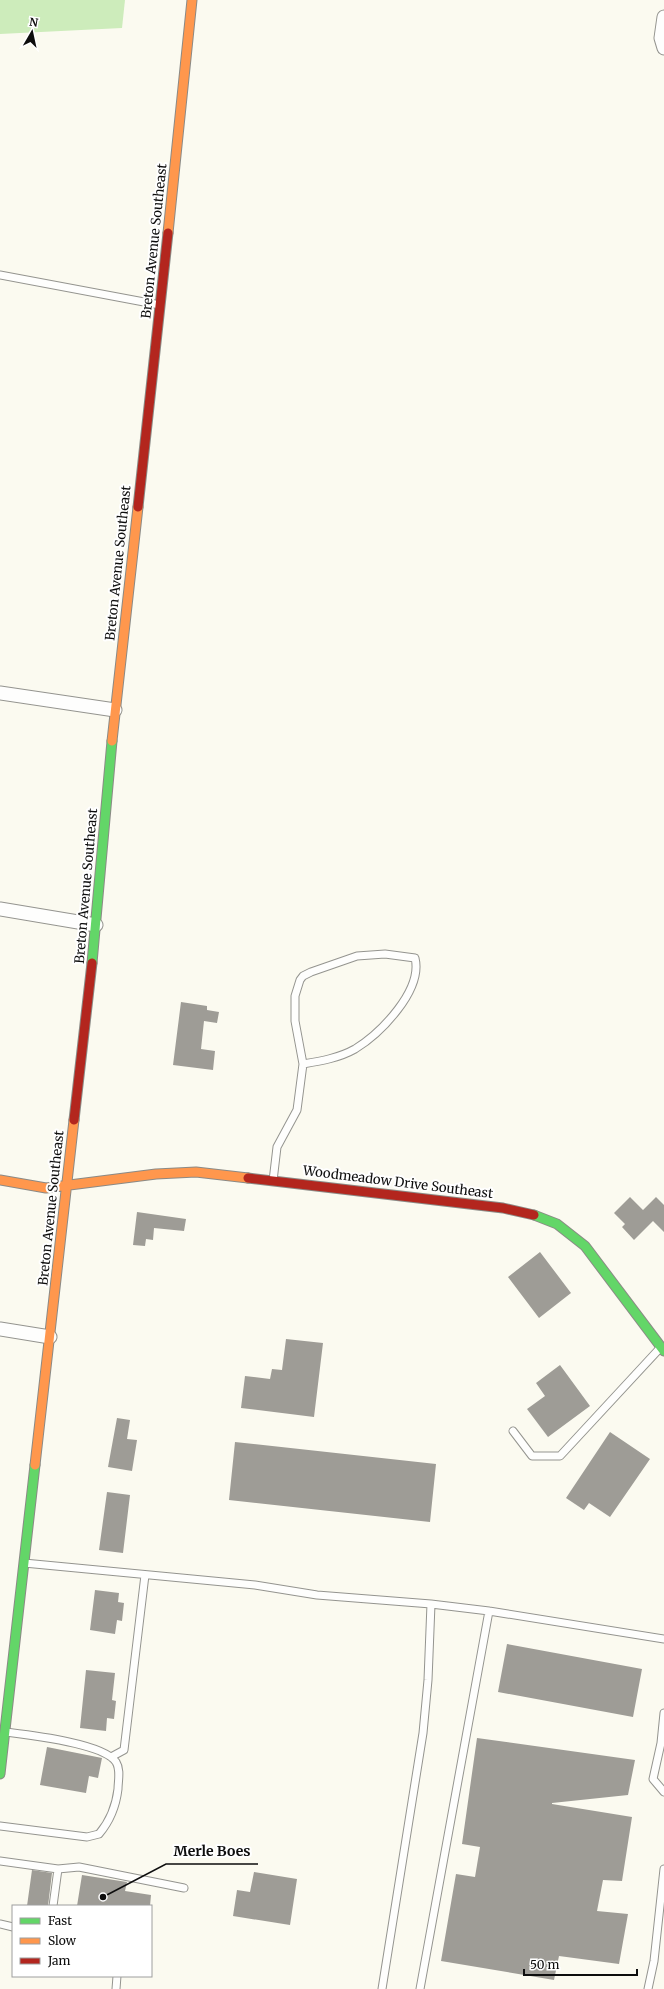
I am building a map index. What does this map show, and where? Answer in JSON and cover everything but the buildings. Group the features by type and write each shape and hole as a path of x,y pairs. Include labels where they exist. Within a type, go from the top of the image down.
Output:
{"main road":[{"name":"Breton Avenue Southeast","path":"0,1774 5,1732 4,1707 24,1563 96,924 115,710 192,0"},
{"name":"Woodmeadow Drive Southeast","path":"0,1180 46,1188 67,1187 91,1182 173,1172 196,1172 535,1213 554,1220 572,1232 585,1246 663,1349"}],"street":[{"path":"664,17 661,38 664,48"},
{"path":"0,693 115,710"},
{"path":"0,910 96,924"},
{"path":"0,1329 50,1336"}],"lane":[{"path":"0,275 160,304"},
{"path":"273,1181 277,1147 297,1110 303,1064 296,1021 295,996 303,976 345,959 357,956 385,954 415,958 417,970 412,986 391,1018 376,1034 355,1049 331,1060 303,1064"},
{"path":"513,1431 532,1456 560,1456 663,1349"},
{"path":"24,1563 255,1585 317,1595 431,1604 489,1611 664,1639"},
{"path":"111,1757 124,1750 145,1575"},
{"path":"382,1989 423,1733 428,1680 431,1604"},
{"path":"420,1989 489,1611"},
{"path":"664,1713 661,1743 653,1778 664,1792"},
{"path":"0,1826 87,1837 99,1834 113,1813 119,1769 111,1757 104,1752 84,1746 5,1732"},
{"path":"0,1861 58,1869 79,1867 184,1888"},
{"path":"53,1905 58,1869"},
{"path":"648,1989 654,1961 664,1869"},
{"path":"0,1924 12,1927"},
{"path":"116,1989 117,1977"}],"green space":[{"path":"0,0 125,0 122,28 0,34"}],"traffic: fast":[{"path":"92,963 112,741"},
{"path":"534,1215 557,1224 585,1246 664,1351"},
{"path":"0,1774 35,1465"}],"traffic: slow":[{"path":"168,233 192,0"},
{"path":"112,741 138,507"},
{"path":"35,1465 74,1120"},
{"path":"0,1180 46,1188 156,1174 196,1172 248,1178"}],"traffic: jam":[{"path":"138,507 168,233"},
{"path":"74,1120 92,963"},
{"path":"248,1178 503,1208 534,1215"}],"place":[{"name":"Merle Boes","path":"103,1897"}]}
